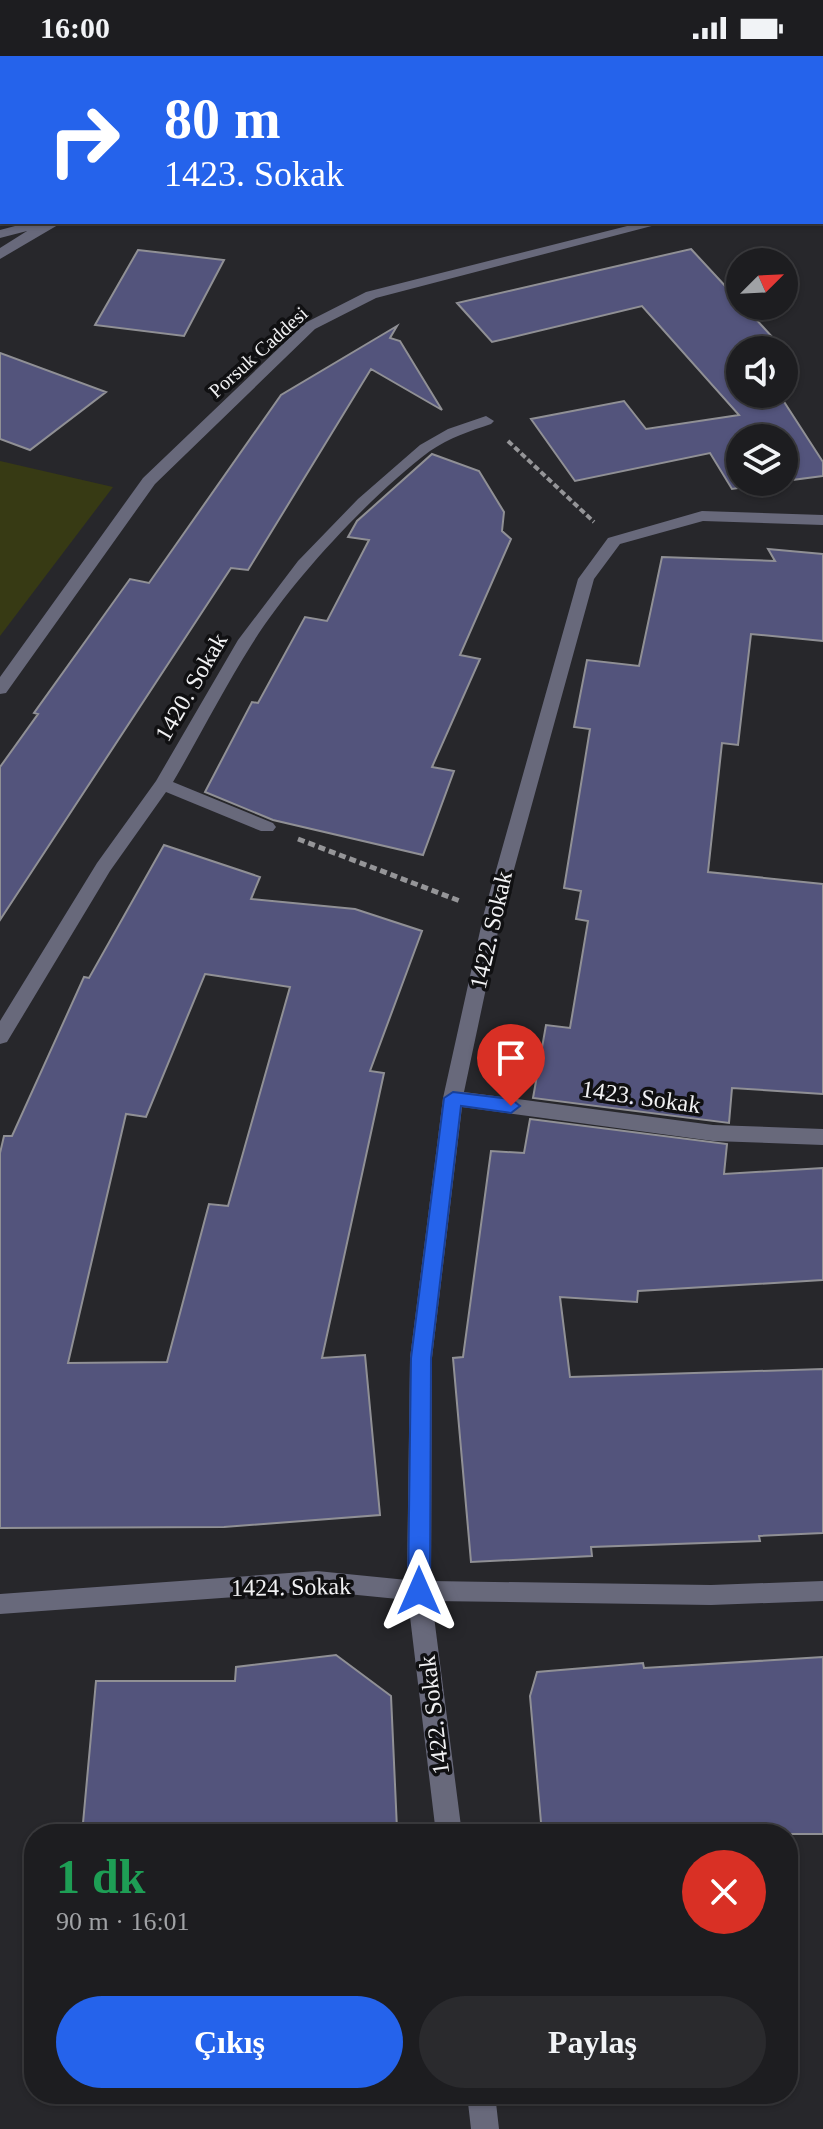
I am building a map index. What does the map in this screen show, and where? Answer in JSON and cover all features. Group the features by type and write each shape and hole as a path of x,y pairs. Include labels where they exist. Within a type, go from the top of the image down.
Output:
{"street":[{"path":"0,234 38,224"},
{"path":"0,255 20,240 52,224"},
{"name":"Porsuk Caddesi","path":"0,689 149,481 310,326 371,295 652,224"},
{"name":"1420. Sokak","path":"0,1037 103,867 163,784 246,640 304,564 364,502 425,448 453,432 486,421"},
{"path":"614,541 702,516 823,520"},
{"name":"1422. Sokak","path":"448,1824 419,1591 421,1358 453,1098 493,913 586,579 614,541"},
{"path":"163,784 267,827"},
{"name":"1423. Sokak","path":"453,1098 713,1133 823,1137"},
{"name":"1424. Sokak","path":"0,1604 317,1581 419,1591 711,1595 823,1591"},
{"path":"482,2104 485,2129"}],"path":[{"path":"486,421 614,541"},
{"path":"267,827 493,913"}],"green space":[{"path":"0,461 113,487 0,636"}],"building":[{"path":"691,249 726,287 726,320 757,320 771,336 726,336 726,400 642,306 492,342 457,303"},
{"path":"138,250 224,260 184,336 95,325"},
{"path":"397,326 390,338 400,341 442,410 371,369 248,570 231,568 0,920 0,767 38,714 34,713 130,579 149,583 281,395"},
{"path":"0,353 106,392 30,450 0,439"},
{"path":"624,401 646,429 739,415 733,408 788,408 823,462 823,476 798,479 798,424 726,424 726,479 710,453 575,481 531,419"},
{"path":"432,454 479,471 504,512 502,531 511,539 460,655 480,659 432,767 454,771 423,855 273,820 205,792 252,702 258,703 305,617 327,621 369,540 348,537 357,521"},
{"path":"768,549 823,554 823,641 751,634 738,745 722,743 708,872 823,884 823,1094 732,1088 729,1123 533,1098 546,1025 570,1028 588,921 576,919 581,891 564,888 590,729 574,727 587,660 639,666 662,557 775,561"},
{"path":"164,845 260,877 251,899 355,909 422,931 370,1071 384,1073 322,1358 365,1355 380,1515 224,1527 0,1528 0,1153 4,1136 12,1136 84,977 89,978","holes":["205,974 290,987 228,1206 209,1204 167,1362 68,1363 126,1114 146,1117"]},
{"path":"530,1119 727,1144 724,1174 823,1168 823,1280 638,1291 637,1302 560,1297 570,1377 823,1369 823,1533 759,1536 760,1541 591,1547 592,1556 471,1562 453,1358 463,1357 491,1151 524,1153"},
{"path":"336,1655 391,1696 397,1824 83,1824 96,1681 235,1681 236,1667"},
{"path":"823,1657 823,1834 798,1834 798,1824 541,1824 530,1696 537,1672 643,1663 644,1668"}],"route":[{"path":"419,1591 421,1358 453,1098 511,1106"}]}
